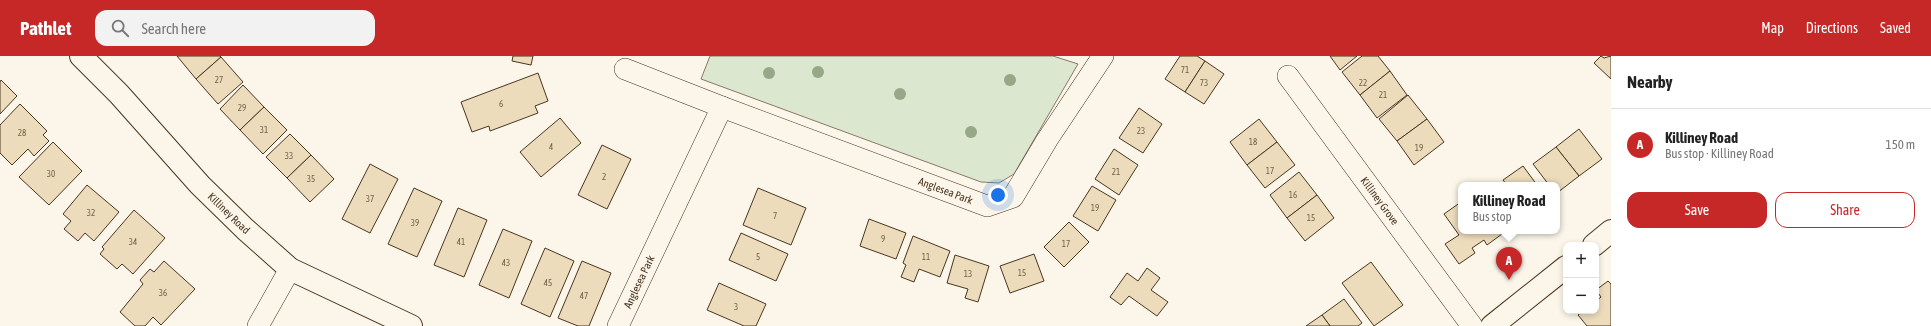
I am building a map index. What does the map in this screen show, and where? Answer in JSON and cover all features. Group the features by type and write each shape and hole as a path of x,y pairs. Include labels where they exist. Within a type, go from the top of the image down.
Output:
{"street":[{"name":"Killiney Road","path":"81,56 119,94 200,185 245,229 290,269 411,326"},
{"name":"Anglesea Park","path":"625,69 722,107 987,206 1013,197 1047,140 1103,56"},
{"name":"Killiney Grove","path":"1288,76 1472,326"},
{"name":"Anglesea Park","path":"618,326 722,107"},
{"path":"1598,242 1611,231"},
{"path":"258,326 290,269"},
{"path":"1492,326 1563,269"}],"green space":[{"path":"710,56 1053,56 1078,64 1014,174 999,183 981,182 701,79"}],"building":[{"path":"177,56 220,56 221,57 196,79"},
{"path":"513,56 533,56 531,65 512,61"},
{"path":"1180,56 1197,56 1205,61 1185,92 1165,79"},
{"path":"1330,56 1357,56 1340,70"},
{"path":"1362,56 1378,56 1390,71 1360,95 1342,72"},
{"path":"1601,56 1604,58 1611,56 1611,79 1594,63"},
{"path":"221,57 243,82 218,104 196,79"},
{"path":"1205,61 1224,74 1204,104 1185,92"},
{"path":"1390,71 1407,95 1377,118 1360,95"},
{"path":"538,73 548,101 535,106 538,113 490,131 489,126 472,132 461,102"},
{"path":"1,80 17,96 0,114 0,82"},
{"path":"243,85 264,107 240,130 220,109"},
{"path":"1408,95 1427,119 1397,141 1379,119"},
{"path":"20,104 47,131 43,135 49,141 34,156 28,149 12,165 0,153 0,125"},
{"path":"264,107 287,130 263,154 240,130"},
{"path":"1139,108 1162,124 1143,153 1119,138"},
{"path":"560,118 581,143 541,177 520,152"},
{"path":"1259,119 1277,142 1247,165 1230,142"},
{"path":"1427,119 1444,142 1414,165 1397,141"},
{"path":"1579,129 1602,159 1579,176 1556,147"},
{"path":"290,134 311,155 287,178 266,157"},
{"path":"53,142 82,171 49,205 19,177"},
{"path":"1277,142 1295,165 1265,188 1247,165"},
{"path":"602,145 631,159 607,209 578,195"},
{"path":"1556,147 1579,176 1560,191 1560,182 1547,182 1533,164"},
{"path":"1114,149 1138,165 1119,195 1095,179"},
{"path":"311,155 334,179 310,202 287,178"},
{"path":"370,164 398,179 370,233 342,219"},
{"path":"1523,166 1535,182 1505,182 1503,180"},
{"path":"1299,172 1317,195 1287,218 1270,195"},
{"path":"87,185 119,212 94,241 85,233 78,241 64,229 71,221 63,214"},
{"path":"1092,186 1116,200 1098,231 1073,216"},
{"path":"414,188 442,201 417,257 388,244"},
{"path":"758,188 806,208 791,245 743,225"},
{"path":"1317,195 1334,218 1305,241 1287,218"},
{"path":"1458,204 1458,234 1444,214"},
{"path":"458,208 487,220 464,277 434,265"},
{"path":"134,210 165,238 133,274 122,264 117,269 100,254 104,249 102,247"},
{"path":"869,219 906,233 896,259 860,246"},
{"path":"1069,222 1089,242 1064,267 1044,247"},
{"path":"503,229 532,241 509,298 479,285"},
{"path":"741,233 788,254 776,281 729,260"},
{"path":"1458,234 1502,234 1487,245 1484,240 1472,248 1475,253 1459,264 1445,244 1459,235"},
{"path":"913,236 950,251 940,277 919,269 914,282 901,277 906,265 903,263"},
{"path":"545,248 574,261 550,317 521,304"},
{"path":"1034,254 1044,281 1010,293 1000,266"},
{"path":"955,255 989,266 978,302 965,298 968,289 947,283"},
{"path":"164,261 195,289 161,325 153,317 145,326 135,326 120,312 143,284 140,280 150,269 154,272"},
{"path":"582,261 611,273 589,326 578,326 558,318"},
{"path":"1371,262 1403,305 1374,326 1342,283"},
{"path":"1147,268 1160,278 1151,290 1168,302 1157,316 1129,296 1121,305 1110,297 1127,273 1138,281"},
{"path":"1608,281 1611,284 1611,326 1587,326 1578,315 1599,314 1599,299 1601,297 1599,294 1599,288"},
{"path":"719,283 766,304 756,326 744,326 707,310"},
{"path":"1344,299 1362,323 1358,326 1330,326 1322,315"},
{"path":"1322,315 1330,326 1306,326"}],"place":[{"name":"Killiney Road","path":"1509,280"}]}
